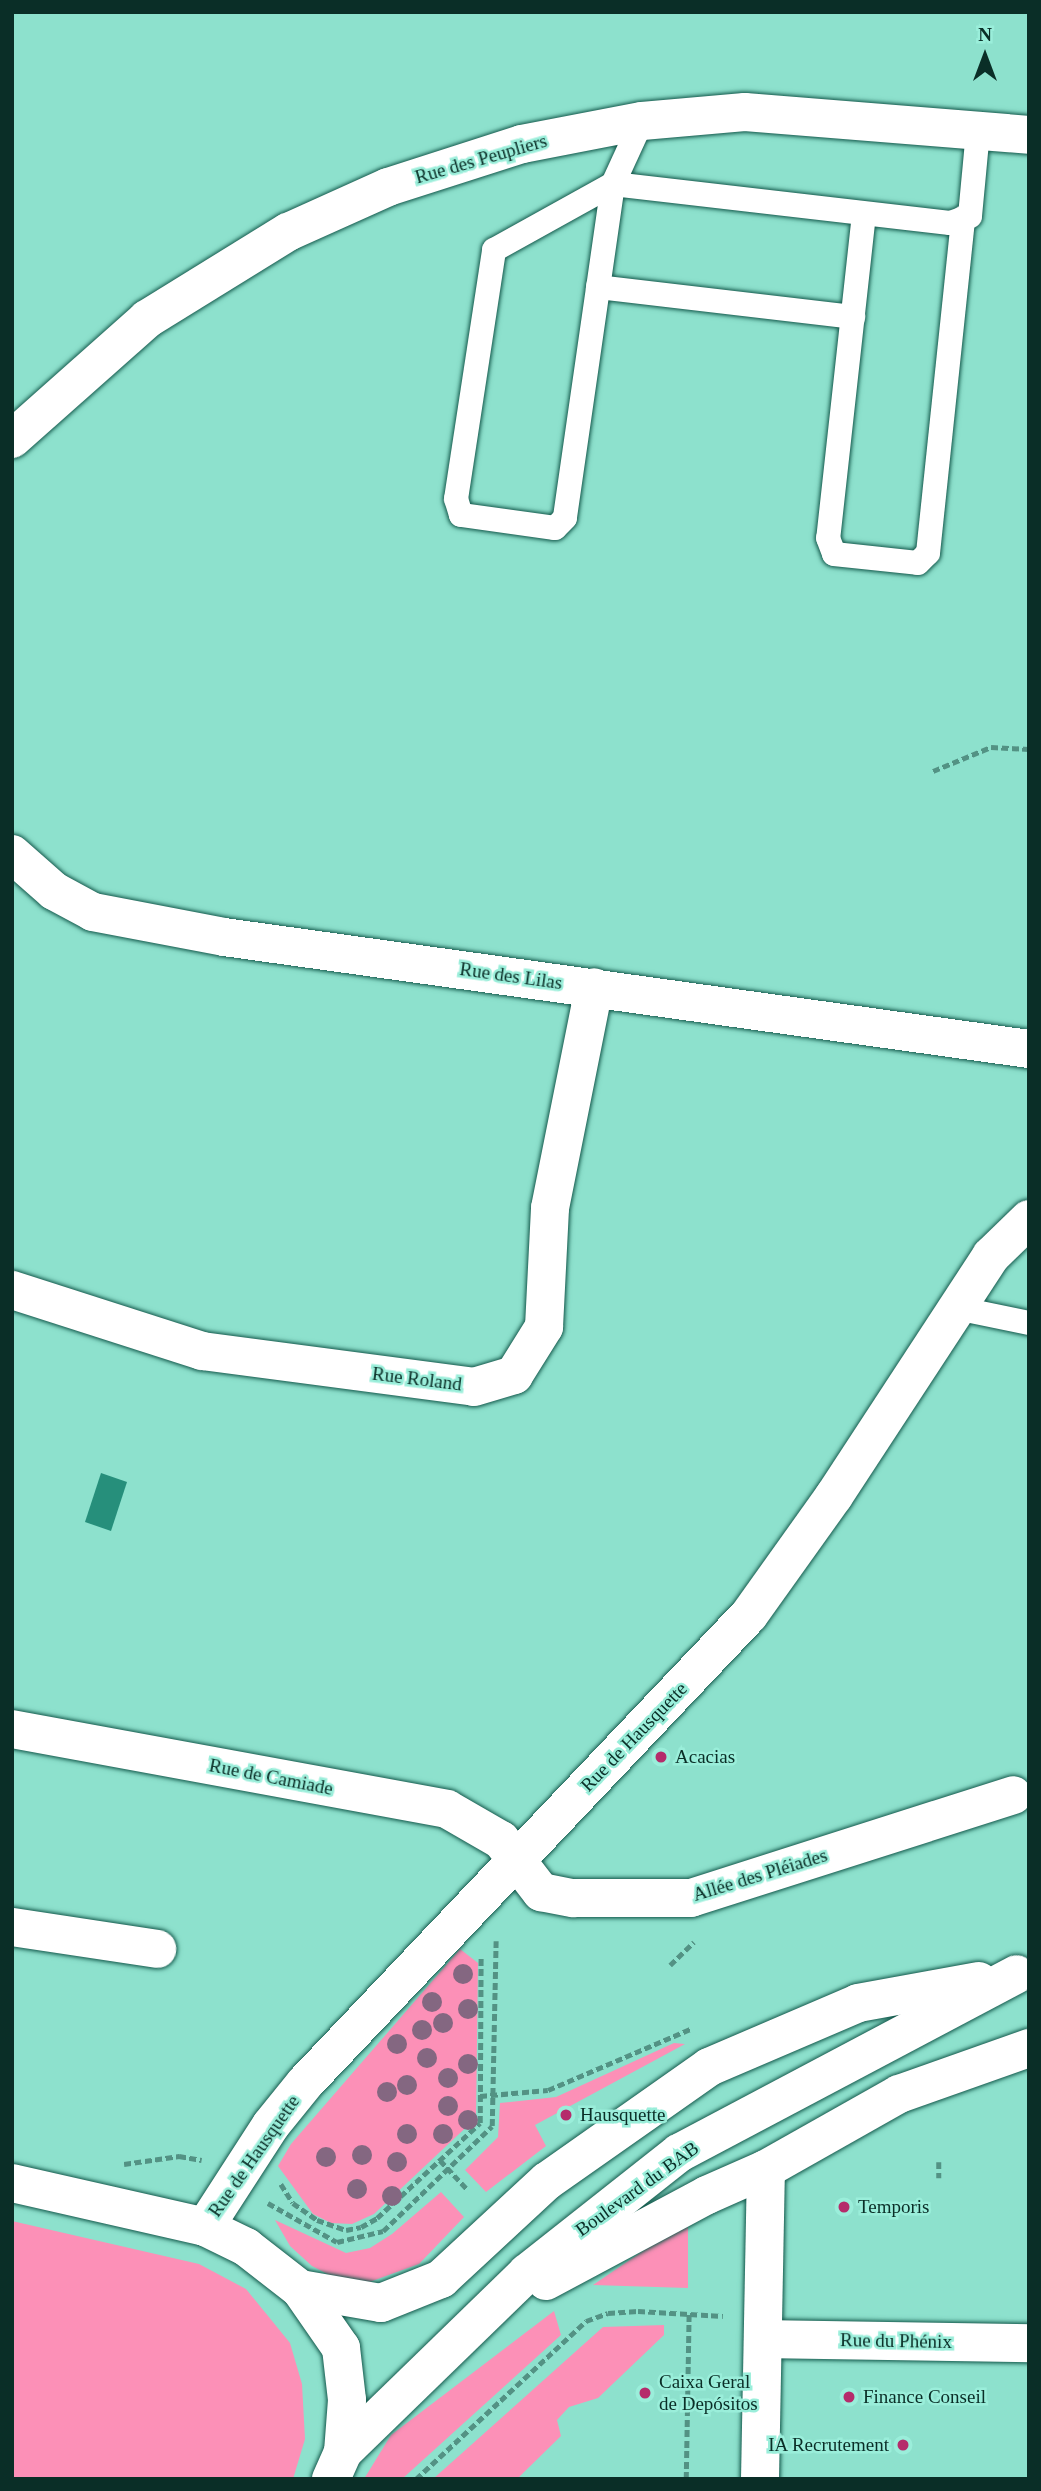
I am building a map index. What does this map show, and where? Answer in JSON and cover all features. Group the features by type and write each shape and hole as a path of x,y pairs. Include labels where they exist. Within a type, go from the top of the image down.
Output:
{"street":[{"name":"Rue des Peupliers","path":"12,439 147,319 288,232 387,187 522,144 642,121 745,112 1029,135"},
{"name":"Rue des Lilas","path":"12,854 54,891 93,912 224,937 1029,1049"},
{"name":"Rue Roland","path":"12,1290 202,1351 474,1387 514,1375 544,1327 550,1208 594,987"},
{"name":"Rue de Hausquette","path":"205,2227 265,2134 305,2082 504,1869 749,1615 834,1496 990,1256 1029,1219"},
{"name":"Rue de Camiade","path":"12,1729 447,1809 501,1840 504,1869"},
{"name":"Allée des Pléiades","path":"504,1869 541,1892 573,1898 691,1898 1013,1795"},
{"path":"12,1927 157,1949"},
{"name":"Boulevard du BAB","path":"300,2289 381,2303 441,2279 547,2181 709,2067 858,2003 1023,1973"},
{"name":"Boulevard du BAB","path":"337,2465 527,2273 679,2153 1023,1973"},
{"path":"485,2314 707,2195 766,2169 899,2094 1029,2048"},
{"path":"760,2479 766,2169"},
{"path":"12,2183 205,2227 246,2247 300,2289 341,2348 347,2400 337,2465"},
{"name":"Rue du Phénix","path":"763,2339 1029,2343"}],"lane":[{"path":"642,121 613,184 565,518 555,528 461,515 456,499 494,250 613,184 950,223 970,216 978,131"},
{"path":"864,214 828,538 834,554 918,563 928,553 963,218"},
{"path":"598,287 853,317"},
{"path":"956,1308 1029,1323"}],"path":[{"path":"933,771 991,747 1029,749"},
{"path":"273,2206 322,2236 337,2242 355,2241 383,2231 492,2126 497,1920 504,1869"},
{"path":"670,1965 694,1942"},
{"path":"276,2175 293,2203 330,2227 346,2230 377,2218 480,2123 481,1952"},
{"path":"480,2096 548,2090 678,2031 695,2028 696,2037"},
{"path":"111,2165 179,2156 202,2160"},
{"path":"440,2160 468,2190"},
{"path":"939,2162 939,2178"},
{"path":"416,2479 586,2321 608,2313 730,2316"},
{"path":"686,2479 689,2313"}],"shaded area":[{"path":"101,1473 127,1482 111,1531 85,1522"},
{"path":"460,1949 478,1963 476,2118 374,2214 352,2224 331,2223 313,2214 278,2166 291,2144"},
{"path":"674,2043 685,2044 535,2125 546,2146 486,2192 465,2170 498,2137 500,2103 556,2097"},
{"path":"441,2192 464,2217 419,2264 364,2284 339,2280 312,2266 290,2246 275,2220 346,2253 370,2248 392,2234"},
{"path":"12,2221 199,2264 246,2289 290,2343 302,2384 305,2439 293,2479 12,2479"},
{"path":"688,2227 688,2288 593,2285 662,2238"},
{"path":"554,2311 561,2335 402,2479 364,2479 391,2435"},
{"path":"664,2325 664,2335 598,2398 569,2407 557,2420 561,2436 517,2479 433,2479 603,2327"}],"place":[{"name":"Acacias","path":"661,1757"},
{"name":"Hausquette","path":"566,2115"},
{"name":"Temporis","path":"844,2207"},
{"name":"Caixa Geral de Depósitos","path":"645,2393"},
{"name":"Finance Conseil","path":"849,2397"},
{"name":"IA Recrutement","path":"903,2445"}]}
